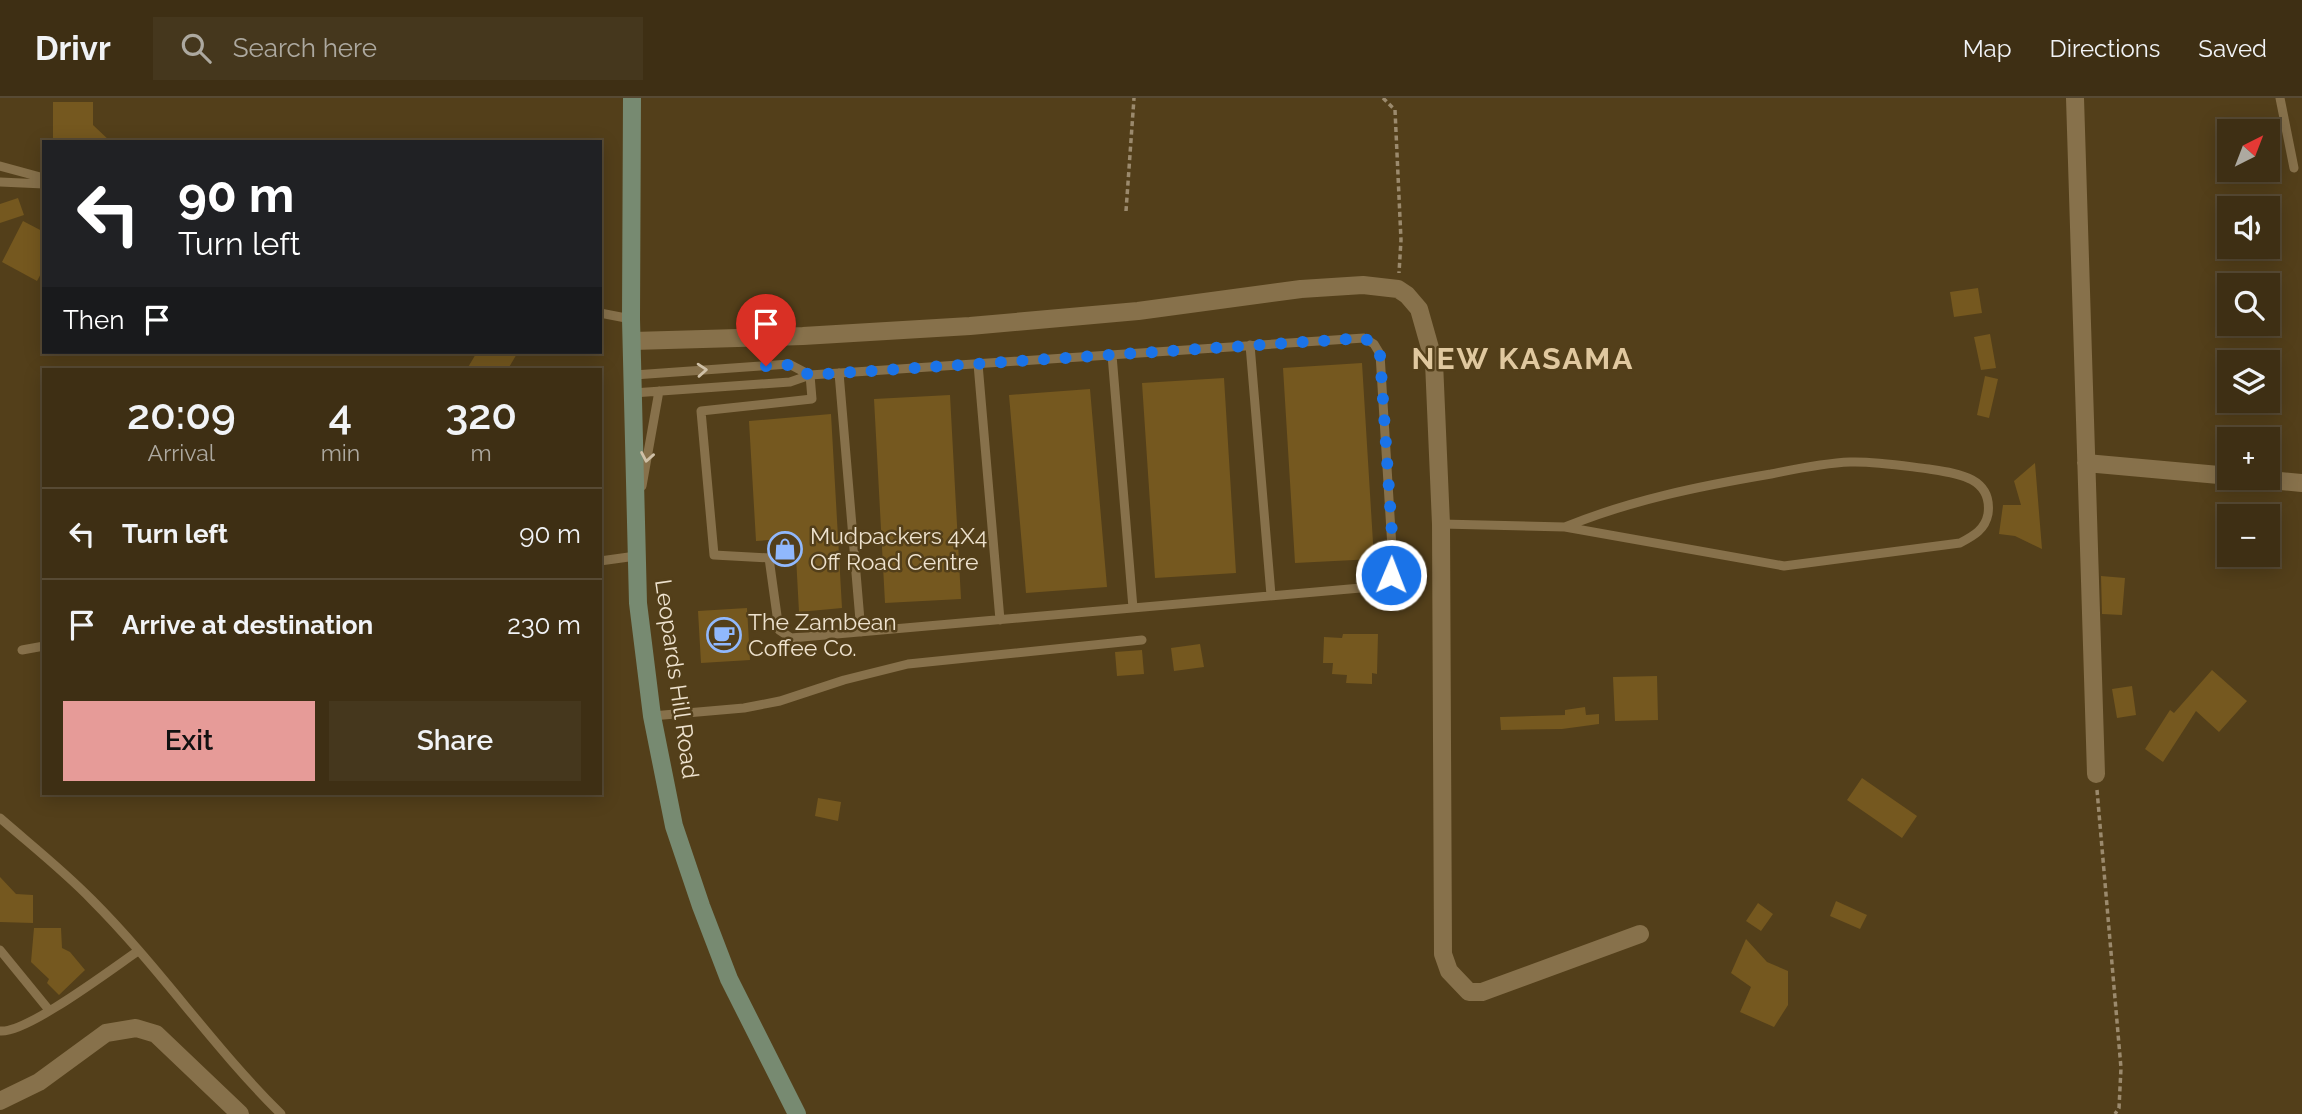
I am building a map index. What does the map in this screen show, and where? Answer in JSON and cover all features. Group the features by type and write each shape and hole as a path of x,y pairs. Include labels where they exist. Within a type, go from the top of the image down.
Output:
{"main road":[{"name":"Leopards Hill Road","path":"632,98 631,319 636,556 638,603 652,716 674,826 701,906 729,979 797,1114"}],"street":[{"path":"2075,98 2096,774"},
{"path":"633,341 803,336 970,326 1138,311 1301,289 1363,285 1398,289 1419,309 1434,362 1441,524 1443,954 1449,971 1469,992 1482,992 1640,934"},
{"path":"2087,463 2217,475"},
{"path":"2280,481 2302,483"},
{"path":"0,1101 39,1082 106,1033 136,1028 156,1034 240,1114"}],"lane":[{"path":"2280,98 2294,168"},
{"path":"0,166 42,177"},
{"path":"0,182 42,184"},
{"path":"602,313 631,319"},
{"path":"634,384 659,391 790,382 810,375 1364,338 1374,344 1380,355 1394,564 1391,575 1383,584 1372,587 791,638 783,635 777,619 769,558 714,555 701,411 812,399 810,375"},
{"path":"1250,345 1271,596"},
{"path":"1112,355 1133,608"},
{"path":"978,363 1000,620"},
{"path":"634,384 789,365 810,375"},
{"path":"839,373 861,632"},
{"path":"635,522 659,391"},
{"path":"1441,524 1565,527 1784,565 1960,543 1976,535 1988,514 1987,496 1979,483 1962,474 1851,462 1733,480 1619,505 1565,527"},
{"path":"602,561 636,556"},
{"path":"652,716 744,708 780,701 844,680 908,664 1142,640"},
{"path":"22,650 42,646"},
{"path":"0,818 92,900 138,951 221,1053 281,1114"},
{"path":"0,950 49,1010"},
{"path":"0,1031 17,1027 49,1010 138,951"}],"path":[{"path":"1126,211 1134,98"},
{"path":"1383,98 1395,110 1401,240 1398,289"},
{"path":"2096,774 2121,1068 2119,1108 2115,1114"}],"building":[{"path":"53,102 93,102 93,125 109,140 53,140"},
{"path":"18,198 24,215 0,223 0,204"},
{"path":"23,221 42,231 42,272 37,281 2,262"},
{"path":"1978,288 1982,313 1954,317 1950,292"},
{"path":"1990,334 1996,368 1981,370 1974,337"},
{"path":"476,354 517,354 509,368 468,368"},
{"path":"1362,363 1374,559 1295,563 1283,368"},
{"path":"1985,376 1998,379 1989,418 1977,415"},
{"path":"1224,378 1236,573 1155,578 1142,383"},
{"path":"1090,389 1107,587 1026,593 1009,395"},
{"path":"950,395 961,599 885,603 874,399"},
{"path":"831,414 842,608 799,612 795,538 756,541 749,421"},
{"path":"2035,463 2042,549 2015,536 1999,534 2003,505 2021,505 2014,481"},
{"path":"2101,576 2125,578 2122,615 2102,614"},
{"name":"The Zambean Coffee Co.","path":"747,608 750,660 701,663 698,611"},
{"path":"1343,634 1378,634 1377,674 1372,673 1372,684 1346,683 1347,675 1332,674 1333,663 1323,663 1324,637 1342,638"},
{"path":"1200,644 1204,667 1174,671 1171,648"},
{"path":"1142,650 1144,674 1117,676 1115,652"},
{"path":"2212,670 2247,701 2219,732 2196,711 2163,762 2145,749 2170,710 2174,713"},
{"path":"1657,676 1658,720 1615,721 1613,677"},
{"path":"2132,686 2136,715 2117,718 2112,689"},
{"path":"1585,707 1586,715 1599,714 1599,724 1562,729 1501,730 1500,717 1565,715 1565,710"},
{"path":"1862,778 1917,816 1902,838 1847,800"},
{"path":"818,798 841,802 838,821 815,816"},
{"path":"0,877 16,894 33,895 33,923 0,922"},
{"path":"1836,901 1867,915 1860,929 1830,916"},
{"path":"1758,903 1773,914 1761,931 1746,921"},
{"path":"34,928 61,928 62,948 70,952 85,970 59,995 47,983 49,979 31,962"},
{"path":"1746,939 1767,962 1788,971 1788,1005 1774,1027 1740,1012 1751,987 1731,973"}],"place":[{"name":"Mudpackers 4X4 Off Road Centre","path":"785,549"},
{"name":"The Zambean Coffee Co.","path":"724,635"}],"district":[{"name":"NEW KASAMA","path":"1523,359"}],"route":[{"path":"766,366 789,365 810,375 1364,338 1374,344 1380,355 1394,564 1391,575"}]}
